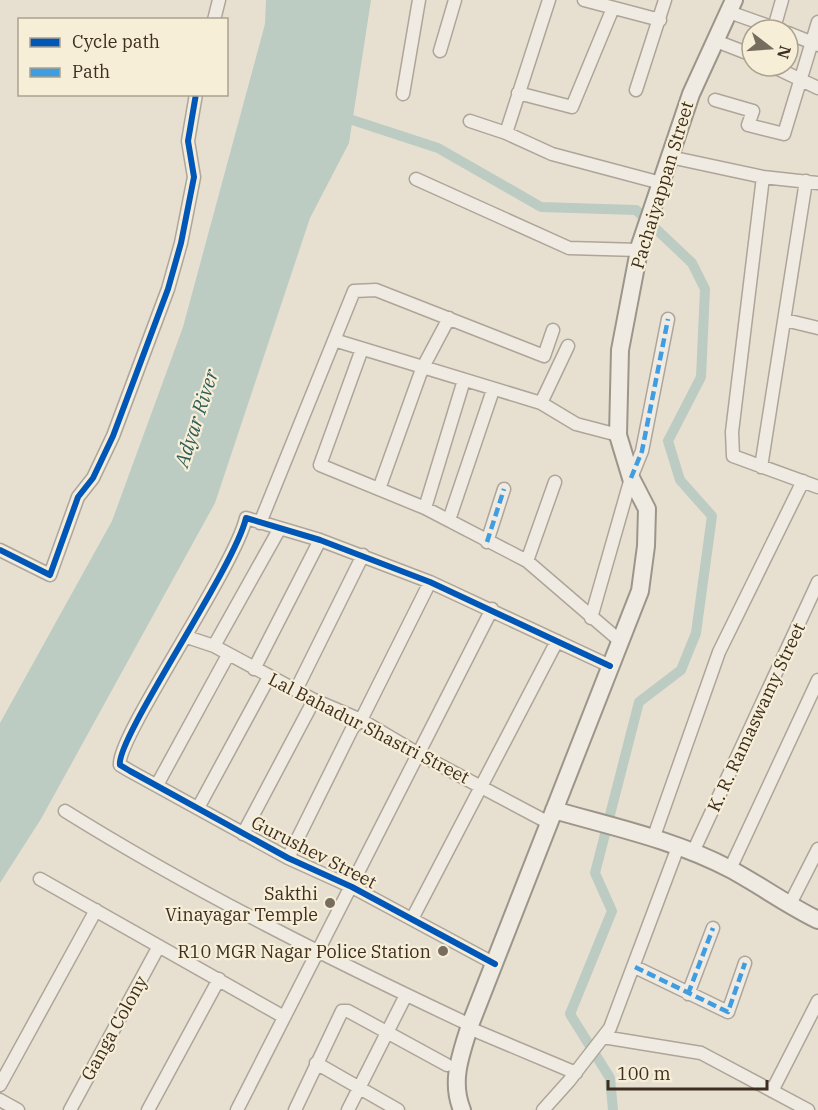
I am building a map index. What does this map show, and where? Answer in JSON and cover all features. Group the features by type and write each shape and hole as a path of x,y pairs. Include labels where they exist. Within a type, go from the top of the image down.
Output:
{"main road":[{"name":"Pachaiyappan Street","path":"462,1110 456,1096 456,1072 470,1026 640,591 646,546 647,509 631,478 618,435 620,351 639,248 691,94 716,41 729,4"},
{"path":"552,816 653,839 686,850 730,869 789,906 818,920"}],"street":[{"path":"214,18 219,0"},
{"path":"403,94 419,0"},
{"path":"440,51 455,0"},
{"path":"506,133 549,0"},
{"path":"584,0 660,20"},
{"path":"636,90 665,0"},
{"path":"779,18 782,0"},
{"path":"729,4 756,18"},
{"path":"518,93 572,107 613,8"},
{"path":"800,76 815,44 818,22"},
{"path":"800,38 815,44"},
{"path":"716,41 740,50"},
{"path":"716,100 753,111 748,125 784,134 799,78 818,88"},
{"path":"0,550 50,575 78,497 93,478 113,436 168,289 181,243 194,177 188,141 196,96"},
{"path":"470,121 506,133 552,154 659,188"},
{"path":"670,157 763,177 812,182 785,320 761,467"},
{"path":"763,177 732,432 733,456 818,487"},
{"path":"416,178 569,248 639,248"},
{"path":"260,523 354,291 376,291 544,356 553,330"},
{"path":"379,489 422,369 449,318"},
{"path":"591,618 631,478 642,451 668,319"},
{"path":"785,320 818,328"},
{"path":"334,340 422,369 541,403 576,424 618,435"},
{"path":"541,403 568,346"},
{"path":"362,349 320,465 425,508 527,561 620,641"},
{"path":"425,508 464,380"},
{"path":"449,520 493,390"},
{"path":"653,839 719,652 803,481"},
{"path":"527,561 555,482"},
{"path":"487,542 504,489"},
{"path":"187,637 218,585 246,518 320,540 430,582 610,666"},
{"path":"214,646 280,528"},
{"path":"254,669 320,540"},
{"path":"296,690 363,555"},
{"path":"288,858 353,727 362,720 430,582"},
{"name":"K. R. Ramaswamy Street","path":"543,1110 576,1073 610,1028 686,850 818,582"},
{"path":"237,1110 492,609"},
{"name":"Lal Bahadur Shastri Street","path":"187,637 214,646 314,700 362,720 417,753 481,786 552,816"},
{"name":"Gurushev Street","path":"187,637 123,749 119,759 120,765 288,858 352,887 495,964"},
{"path":"412,919 557,641"},
{"path":"157,785 228,655"},
{"path":"198,808 269,677"},
{"path":"730,869 818,680"},
{"path":"243,834 314,700"},
{"path":"66,811 124,848 317,952 470,1026 576,1073"},
{"path":"789,906 818,849"},
{"path":"40,879 284,1017"},
{"path":"0,1085 96,910"},
{"path":"688,994 713,928"},
{"name":"Ganga Colony","path":"70,1110 159,946"},
{"path":"635,967 728,1012 745,963"},
{"path":"148,1110 219,980"},
{"path":"348,1110 406,994"},
{"path":"772,1091 818,1001"},
{"path":"295,1110 342,1011 348,1011 447,1065"},
{"path":"603,1037 642,1046 701,1053 808,1110"},
{"path":"316,1063 398,1110"},
{"path":"0,1100 18,1110"}],"water":[{"name":"Adyar River","path":"266,0 371,0 349,143 310,218 215,503 41,819 0,883 0,723 112,521 183,327 265,24"}],"waterway":[{"path":"340,116 438,148 541,207 636,210 692,263 705,289 701,377 668,441 680,480 712,516 696,633 681,670 639,702 595,873 612,911 570,1014 610,1078 613,1110"}],"marked path":[{"path":"631,478 642,451 668,319"},
{"path":"487,542 504,489"},
{"path":"688,994 713,928"},
{"path":"635,967 728,1012 745,963"}],"cycle path":[{"path":"0,550 50,575 78,497 93,478 113,436 168,289 181,243 194,177 188,141 196,96"},
{"path":"495,964 352,887 288,858 130,771 120,765 123,749 221,575 246,518 320,540 430,582 610,666"}],"place":[{"name":"Sakthi Vinayagar Temple","path":"330,903"},
{"name":"R10 MGR Nagar Police Station","path":"443,951"}]}
